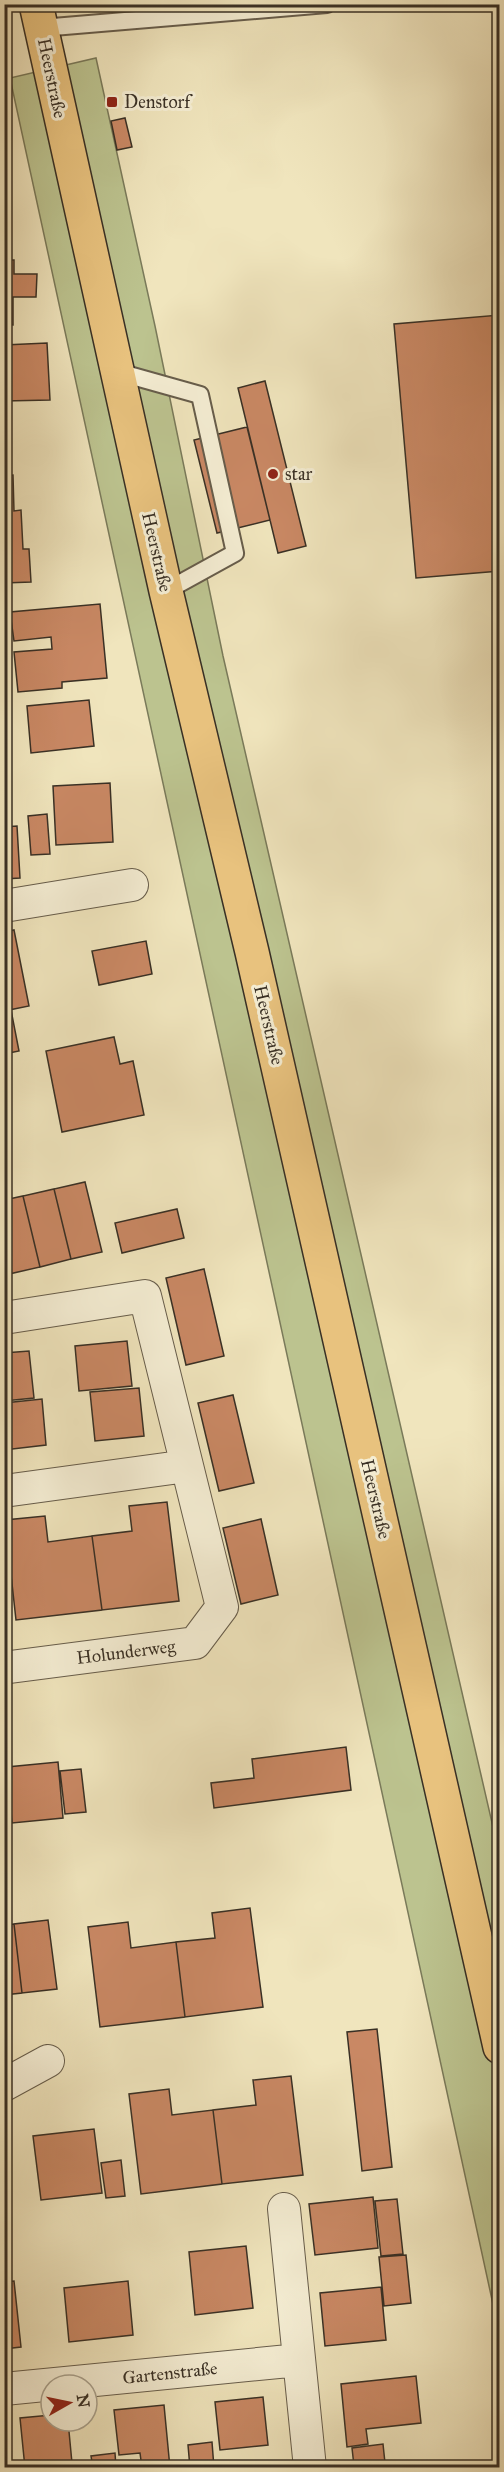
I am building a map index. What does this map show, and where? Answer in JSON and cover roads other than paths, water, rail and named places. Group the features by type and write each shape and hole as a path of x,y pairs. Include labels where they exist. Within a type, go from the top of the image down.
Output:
{"main road":[{"name":"Heerstraße","path":"39,16 166,591 249,941 500,2047"}],"street":[{"path":"4,906 132,885"},
{"name":"Holunderweg","path":"4,1318 145,1296 222,1607 195,1643 11,1669"},
{"path":"4,1491 187,1466"},
{"path":"4,2085 48,2061"},
{"path":"284,2209 310,2468"},
{"name":"Gartenstraße","path":"4,2389 300,2360"}],"lane":[{"path":"39,16 327,4"},
{"path":"118,372 200,395 230,530 235,553 166,591"}],"place":[{"name":"Denstorf","path":"112,102"},
{"name":"star","path":"273,474"}]}
